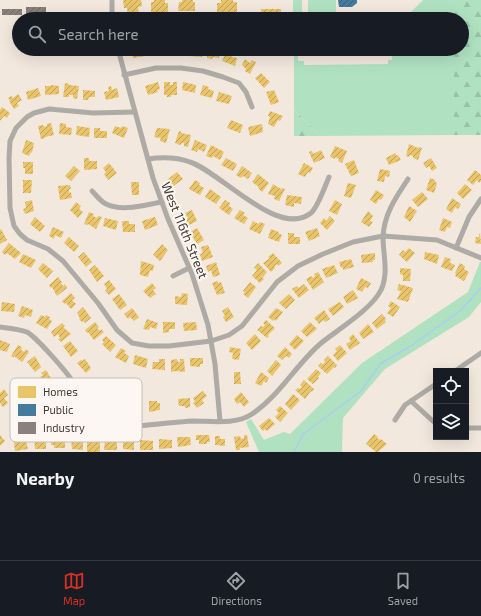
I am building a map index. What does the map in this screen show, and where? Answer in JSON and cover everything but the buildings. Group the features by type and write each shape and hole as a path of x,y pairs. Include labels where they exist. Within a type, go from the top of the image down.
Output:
{"street":[{"path":"112,0 112,12"},
{"name":"West 116th Street","path":"120,56 134,112 162,202 189,268 208,325 215,364 220,421"},
{"path":"124,75 156,68 181,68 203,72 239,83 246,92 252,107"},
{"path":"134,112 100,114 49,109 34,113 20,123 16,128 10,141 9,158 10,208 14,226 27,240 48,249 63,261 98,303 117,330 132,342 149,346 169,346 211,341 229,335 242,326 277,282 298,266 353,242 383,236 437,240 481,258"},
{"path":"148,159 165,157 191,162 260,206 280,217 293,219 302,218 312,212 328,177"},
{"path":"142,426 193,421 237,420 251,415 264,405 319,345 373,302 381,290 385,276 383,236 387,216 394,199 408,179"},
{"path":"92,191 105,204 120,208 162,202"},
{"path":"456,248 469,217 481,199"},
{"path":"173,276 189,268"},
{"path":"0,327 27,332 43,346 70,378"},
{"path":"459,368 481,353"},
{"path":"396,420 405,405 433,386"},
{"path":"410,401 433,421"},
{"path":"469,428 481,428"}],"green space":[{"path":"293,0 302,0 302,12 293,12"},
{"path":"308,0 336,0 336,12 308,12"},
{"path":"423,0 453,0 453,12 411,12"},
{"path":"453,0 481,0 481,135 454,135 454,56 469,56 469,12 453,12"},
{"path":"294,56 298,56 298,61 304,61 304,65 388,64 388,60 392,60 392,56 454,56 454,135 321,136 294,110"},
{"path":"294,110 321,136 294,136"},
{"path":"480,262 481,302 469,317 385,369 343,418 342,452 259,452 246,422 251,419 264,440 284,432 290,434 362,363 468,292"}],"waterway":[{"path":"294,452 303,434 361,391 381,363 411,346 461,310 481,288"}]}
